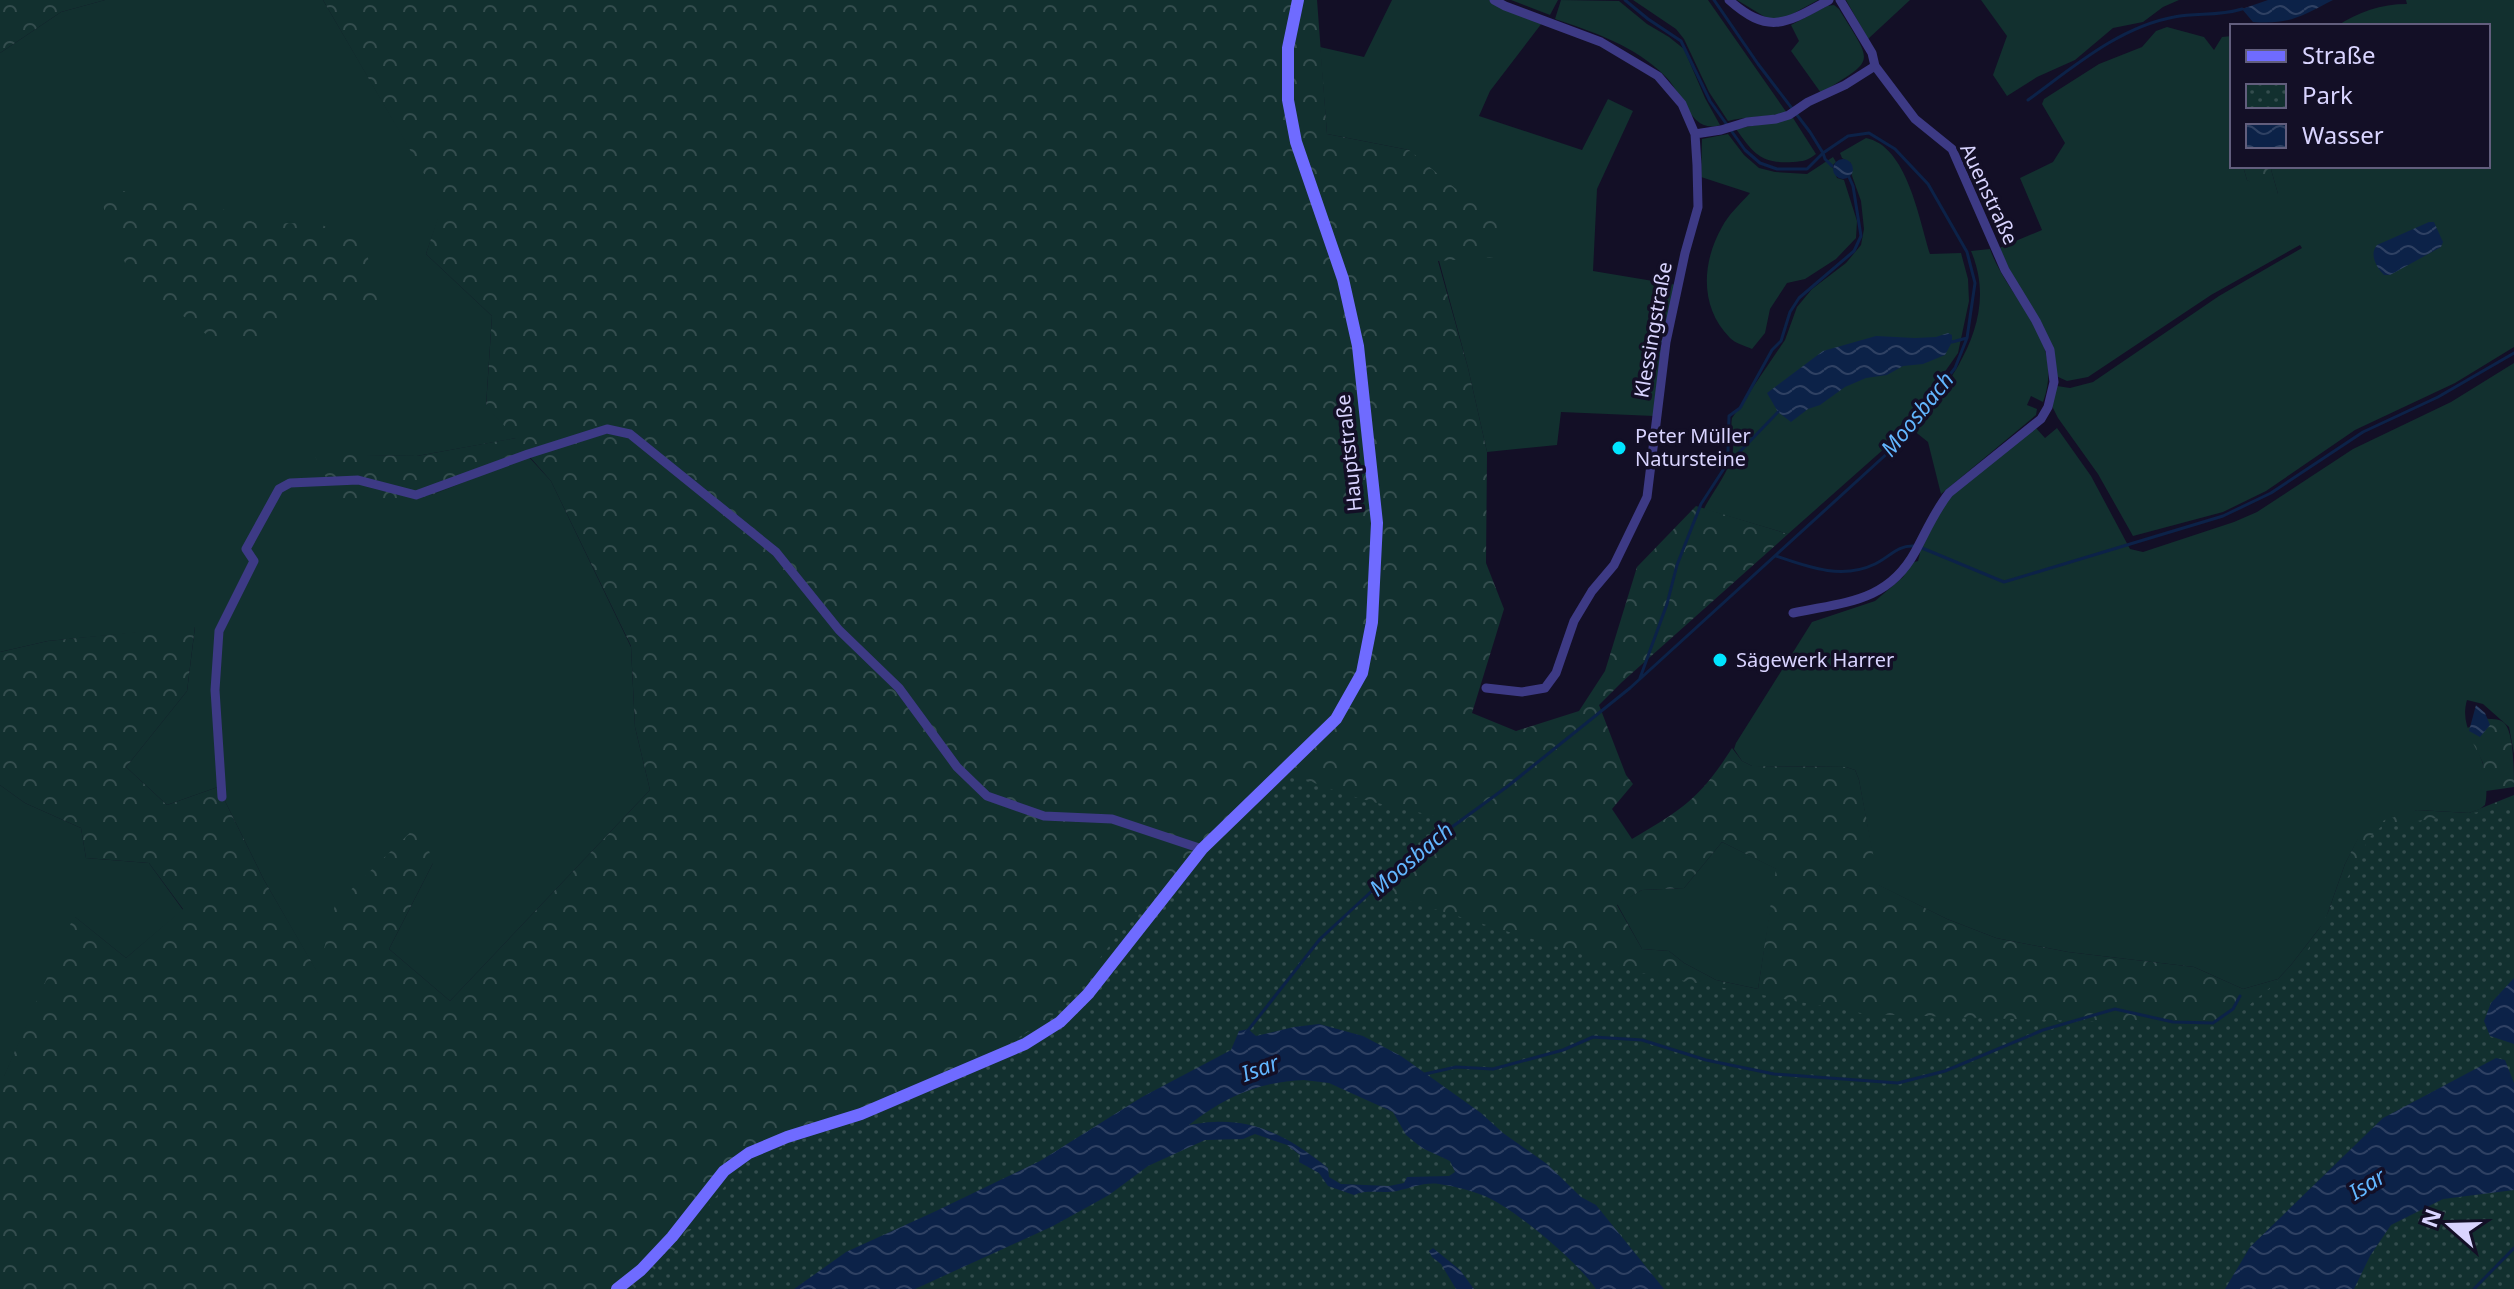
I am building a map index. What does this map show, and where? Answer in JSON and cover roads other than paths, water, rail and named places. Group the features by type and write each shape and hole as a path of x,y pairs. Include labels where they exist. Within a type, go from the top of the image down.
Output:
{"main road":[{"name":"Hauptstraße","path":"617,1289 641,1270 672,1237 724,1171 749,1153 787,1137 861,1114 1025,1044 1060,1022 1088,994 1202,849 1336,719 1362,673 1372,622 1377,523 1358,346 1343,279 1296,142 1288,100 1288,48 1298,0"}],"street":[{"path":"1494,0 1601,42 1637,62 1658,76 1682,104 1695,134 1789,115 1875,66"},
{"path":"1729,0 1751,18 1776,24 1798,17 1829,0"},
{"name":"Auenstraße","path":"1793,613 1872,595 1891,583 1903,571 1949,493 2041,419 2048,407 2054,382 2050,350 2005,270 1952,149 1915,119 1875,66 1872,53 1840,0"},
{"name":"Klessingstraße","path":"1486,688 1522,692 1545,688 1556,673 1574,621 1592,591 1614,565 1647,497 1666,342 1698,207 1695,134"},
{"path":"222,797 215,690 219,631 254,561 246,549 279,489 290,483 358,480 416,495 607,429 630,434 776,552 839,630 899,688 957,767 987,796 1044,816 1112,819 1202,849"}],"water":[{"path":"2268,0 2333,0 2304,15 2276,22 2253,22 2242,9"},
{"path":"1843,159 1850,162 1853,169 1850,176 1843,179 1836,176 1833,169 1836,162"},
{"path":"2434,222 2443,242 2441,247 2390,275 2384,275 2374,260 2377,245"},
{"path":"1952,335 1952,342 1945,355 1845,387 1791,422 1778,412 1767,393 1823,351 1876,336 1915,338"},
{"path":"2476,705 2485,713 2490,725 2480,737 2469,731"},
{"path":"2514,978 2514,1044 2490,1036 2484,1021 2491,1003"},
{"name":"Isar","path":"1319,1024 1363,1036 1401,1056 1481,1113 1547,1164 1581,1197 1596,1205 1664,1289 1596,1289 1576,1265 1546,1238 1487,1197 1457,1187 1433,1184 1354,1195 1328,1186 1319,1173 1299,1162 1300,1155 1287,1145 1255,1134 1243,1139 1205,1140 1148,1166 1109,1195 1053,1226 915,1289 794,1289 846,1252 1040,1161 1142,1097 1231,1050 1239,1031 1248,1029 1256,1036","holes":["1287,1081 1329,1083 1393,1112 1406,1135 1422,1148 1450,1161 1455,1172 1449,1176 1407,1177 1404,1183 1389,1186 1341,1184 1329,1177 1328,1168 1302,1149 1261,1128 1231,1122 1189,1125 1216,1106 1257,1088"]},
{"name":"Isar","path":"2496,1058 2505,1060 2514,1083 2514,1190 2443,1199 2391,1225 2370,1256 2354,1289 2225,1289 2250,1247 2383,1118"},
{"path":"1433,1248 1460,1270 1474,1289 1456,1289 1441,1264 1432,1257 1429,1251"}],"waterway":[{"name":"Moosbach","path":"1246,1033 1320,939 1400,865 1508,786 1630,688 1891,450 1955,368 1967,338 1975,283 1967,252 1928,184 1895,149 1869,133 1848,136 1823,153 1807,169 1777,169 1760,163 1745,150 1710,101 1681,41 1625,0"},
{"path":"1714,0 1832,166"},
{"path":"2028,100 2097,50 2134,30 2174,17 2242,9"},
{"name":"Moosbach","path":"1640,678 1667,604 1677,565 1701,504 1725,467 1729,416 1740,408 1772,350 1781,341 1790,312 1799,298 1854,251 1861,236 1849,177"},
{"path":"1952,342 1967,338"},
{"path":"1922,548 2004,582 2223,516 2271,493 2363,432 2438,397 2514,353"},
{"path":"1725,467 1778,412"},
{"path":"1776,556 1825,570 1850,571 1875,564 1903,547 1914,546"},
{"path":"1425,1074 1456,1067 1493,1069 1563,1050 1593,1037 1642,1040 1706,1060 1774,1074 1898,1083 1945,1071 2043,1030 2115,1009 2173,1022 2213,1023 2233,1009 2240,996"},
{"path":"2474,1289 2514,1248"}],"place":[{"name":"Peter Müller Natursteine","path":"1619,448"},
{"name":"Sägewerk Harrer","path":"1720,660"}]}
